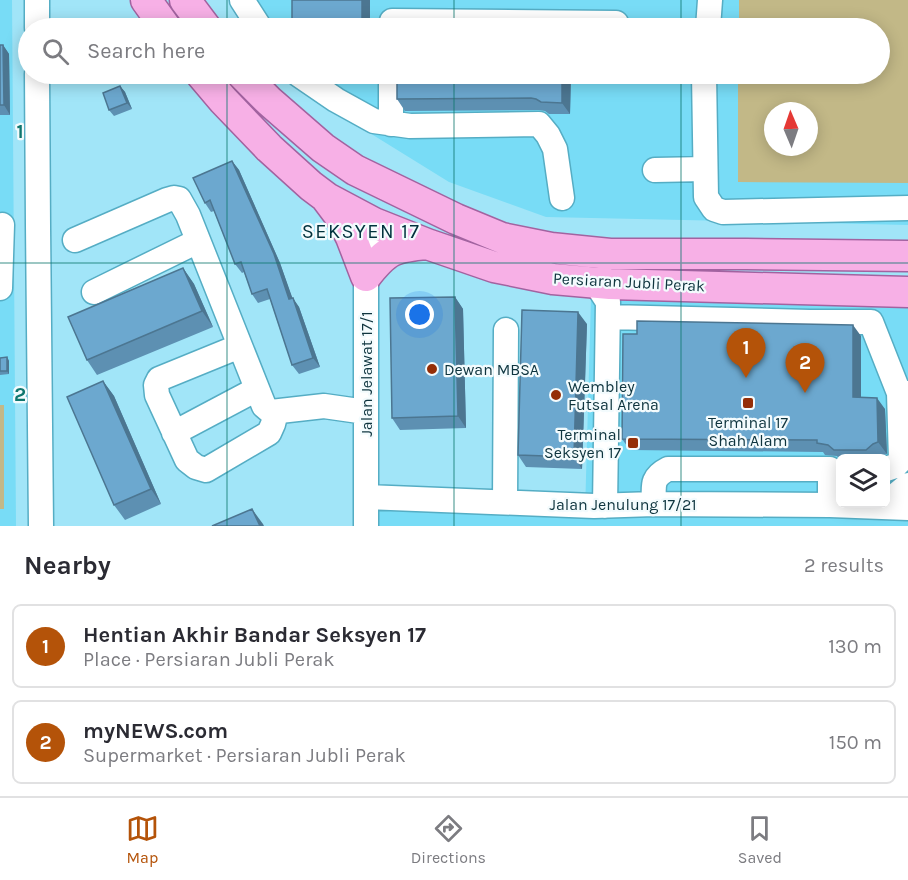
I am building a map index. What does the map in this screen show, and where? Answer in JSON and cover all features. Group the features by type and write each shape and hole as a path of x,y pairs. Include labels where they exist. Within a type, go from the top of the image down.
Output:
{"main road":[{"path":"146,0 159,18"},
{"path":"185,0 198,18"},
{"name":"Persiaran Jubli Perak","path":"209,84 269,148 327,198 374,223 494,267 553,279 904,298"},
{"name":"Persiaran Jubli Perak","path":"252,84 323,148 355,170 456,219 502,238 551,248 610,254 908,256"},
{"path":"355,170 367,188 372,201 374,223"},
{"path":"327,198 342,219 366,276"},
{"path":"366,276 378,260 390,252 402,246 427,244"}],"street":[{"path":"37,0 37,18"},
{"path":"242,0 254,18"},
{"path":"709,18 710,0"},
{"path":"392,16 456,18"},
{"path":"37,84 41,526"},
{"path":"313,84 374,121 410,126 539,124 555,149 561,198"},
{"path":"391,84 391,124"},
{"path":"704,84 706,197 714,209 723,212 908,208"},
{"path":"655,170 705,170"},
{"path":"75,240 174,198 179,199 183,204 264,406 271,412 324,405 366,412"},
{"name":"Jalan Jelawat 17/1","path":"366,526 366,276 374,223"},
{"path":"0,288 1,225 38,226"},
{"path":"94,292 198,241"},
{"path":"595,282 608,302 605,506"},
{"path":"608,317 871,322 904,393 901,460 890,468"},
{"path":"505,502 506,330"},
{"path":"240,346 159,379 156,385 157,395 187,460 196,467 206,470 268,433 276,412"},
{"path":"174,433 257,389"},
{"path":"654,504 654,480 668,469 835,468 830,505"},
{"path":"890,499 908,485"},
{"name":"Jalan Jenulung 17/21","path":"366,497 605,506 836,505"},
{"name":"Jalan Jenulung 17/21","path":"890,506 908,508"}],"shaded area":[{"path":"0,0 12,0 16,526 0,526"},
{"path":"232,0 908,0 908,225 546,217 449,182 352,122 310,84 890,84 890,18 246,18"},
{"path":"739,0 908,0 908,183 738,182 738,84 890,84 890,18 739,18"},
{"path":"591,298 908,305 908,526 378,526 378,510 585,513"},
{"path":"0,405 4,405 4,509 0,509"}],"building":[{"path":"292,0 362,0 362,18 292,18"},
{"path":"0,45 3,45 4,105 0,105"},
{"path":"397,84 562,84 562,103 541,102 531,98 397,99"},
{"path":"120,86 127,103 109,110 103,93"},
{"path":"232,161 274,254 289,299 293,298 313,358 292,365 267,289 252,294 241,262 235,264 210,200 205,203 193,178"},
{"path":"183,268 202,311 87,360 68,317"},
{"name":"Dewan MBSA","path":"455,297 458,416 392,418 390,298"},
{"name":"Wembley Futsal Arena","path":"522,310 578,312 574,457 518,455"},
{"path":"637,321 853,325 853,397 877,398 878,442 866,450 834,450 828,445 817,443 817,440 622,439 623,334 637,334"},
{"path":"7,357 7,371 0,371 0,358"},
{"path":"103,381 151,489 114,505 67,397"},
{"path":"252,509 260,526 212,526"}],"place":[{"name":"Dewan MBSA","path":"432,369"},
{"name":"Hentian Akhir Bandar Seksyen 17","path":"746,378"},
{"name":"myNEWS.com","path":"805,393"},
{"name":"Wembley Futsal Arena","path":"556,395"},
{"name":"Terminal 17 Shah Alam","path":"748,403"},
{"name":"Terminal Seksyen 17","path":"633,443"}],"district":[{"name":"SEKSYEN 17","path":"361,231"}]}
